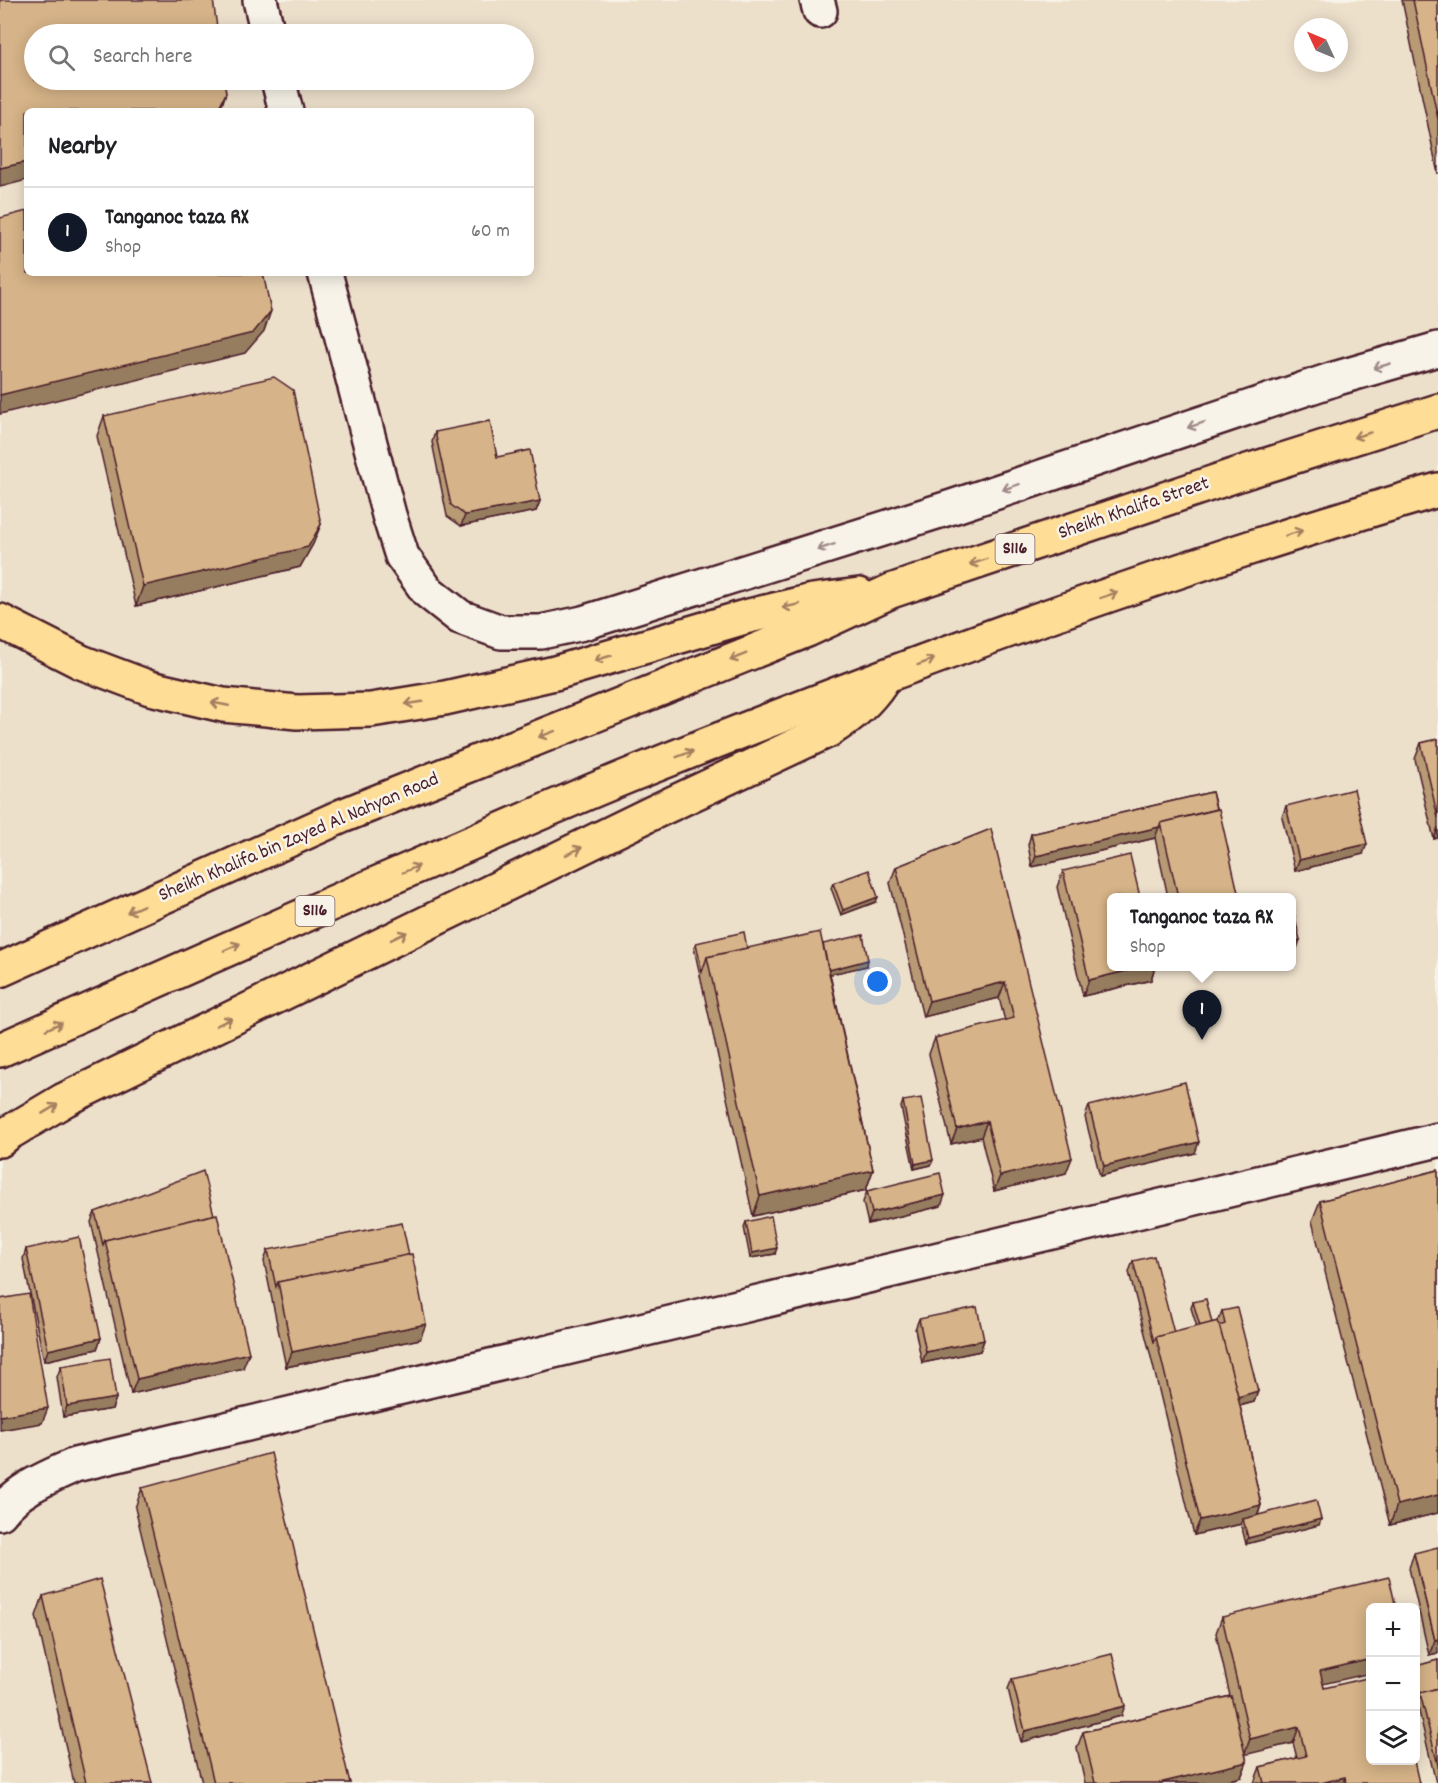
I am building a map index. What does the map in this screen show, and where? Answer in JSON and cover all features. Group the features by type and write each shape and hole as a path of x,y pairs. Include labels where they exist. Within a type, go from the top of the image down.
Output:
{"highway":[{"name":"Sheikh Khalifa Street","path":"601,713 807,630 891,591 1245,472 1438,411"},
{"name":"S116","path":"0,1050 386,879 630,775 884,677 1083,604 1290,534 1438,490"},
{"path":"0,621 81,662 150,688 234,706 297,712 371,710 445,698 555,673 745,617 812,601 891,591"},
{"path":"0,1140 64,1100 642,818 829,730 860,708 884,677"},
{"name":"Sheikh Khalifa bin Zayed Al Nahyan Road","path":"0,970 342,816 601,713"}],"street":[{"path":"260,0 266,24"},
{"path":"281,90 285,108"},
{"path":"326,276 402,556 427,591 460,617 501,632 541,632 583,623 952,507 1334,380 1438,349"},
{"path":"0,1513 38,1482 75,1465 1438,1140"}],"shaded area":[{"path":"0,0 1438,0 1438,1783 0,1783"}],"building":[{"path":"0,0 213,0 217,24 24,24 24,90 226,90 226,93 218,108 24,108 24,163 0,168"},
{"path":"1413,0 1438,0 1438,119"},
{"path":"24,212 24,276 264,276 271,311 253,333 0,395 0,218"},
{"path":"274,377 293,390 321,524 308,547 143,586 104,416"},
{"path":"490,421 497,457 530,450 540,501 465,515 451,505 435,432"},
{"path":"1438,739 1438,818 1421,743"},
{"path":"1354,789 1367,844 1299,860 1286,806"},
{"path":"1212,792 1216,809 1161,823 1159,827 1036,856 1031,834"},
{"path":"1219,809 1238,893 1177,893 1161,823"},
{"path":"991,829 1072,1158 1000,1176 987,1121 957,1129 935,1038 1014,1018 1005,982 929,1001 896,867"},
{"path":"1130,855 1139,893 1107,893 1107,971 1126,971 1089,980 1063,871"},
{"path":"869,870 878,897 843,910 833,883"},
{"path":"1296,922 1300,940 1296,941"},
{"path":"744,932 747,948 707,957 702,972 696,943"},
{"path":"820,932 873,1170 760,1196 707,957"},
{"path":"863,935 868,960 829,970 823,944"},
{"path":"1185,1082 1199,1142 1104,1166 1089,1106"},
{"path":"921,1098 933,1160 915,1164 903,1101"},
{"path":"1438,1170 1438,1495 1397,1505 1320,1201"},
{"path":"203,1171 214,1215 105,1240 103,1245 95,1212"},
{"path":"940,1173 945,1195 872,1213 867,1191"},
{"path":"217,1214 249,1353 137,1379 105,1240"},
{"path":"771,1216 777,1248 752,1253 746,1222"},
{"path":"402,1223 409,1255 278,1282 276,1287 268,1250"},
{"path":"79,1237 101,1338 48,1350 26,1249"},
{"path":"412,1254 426,1324 292,1352 278,1282"},
{"path":"1154,1256 1174,1333 1156,1337 1154,1342 1133,1261"},
{"path":"29,1294 48,1408 0,1416 0,1299"},
{"path":"1206,1299 1212,1323 1200,1326 1193,1302"},
{"path":"977,1307 984,1340 926,1352 919,1319"},
{"path":"1237,1308 1258,1391 1238,1397 1219,1326 1225,1324 1222,1311"},
{"path":"1218,1321 1237,1392 1261,1505 1200,1520 1156,1337"},
{"path":"110,1358 116,1398 67,1406 61,1366"},
{"path":"271,1453 350,1783 214,1783 142,1488"},
{"path":"1316,1500 1321,1519 1248,1538 1243,1519"},
{"path":"1438,1547 1438,1639 1435,1640 1414,1553"},
{"path":"1389,1577 1395,1603 1366,1603 1366,1660 1320,1671 1324,1688 1366,1678 1366,1765 1415,1765 1419,1783 1346,1783 1345,1777 1321,1783 1264,1783 1260,1767 1306,1756 1299,1727 1250,1739 1222,1617"},
{"path":"100,1579 152,1783 86,1783 43,1596"},
{"path":"1112,1654 1125,1706 1025,1731 1012,1679"},
{"path":"1438,1660 1438,1688 1420,1693 1420,1665"},
{"path":"1438,1688 1438,1765 1420,1693"},
{"path":"1231,1696 1247,1762 1159,1783 1095,1783 1083,1732"}],"place":[{"name":"Tanganoc taza RX","path":"1202,1040"}]}
